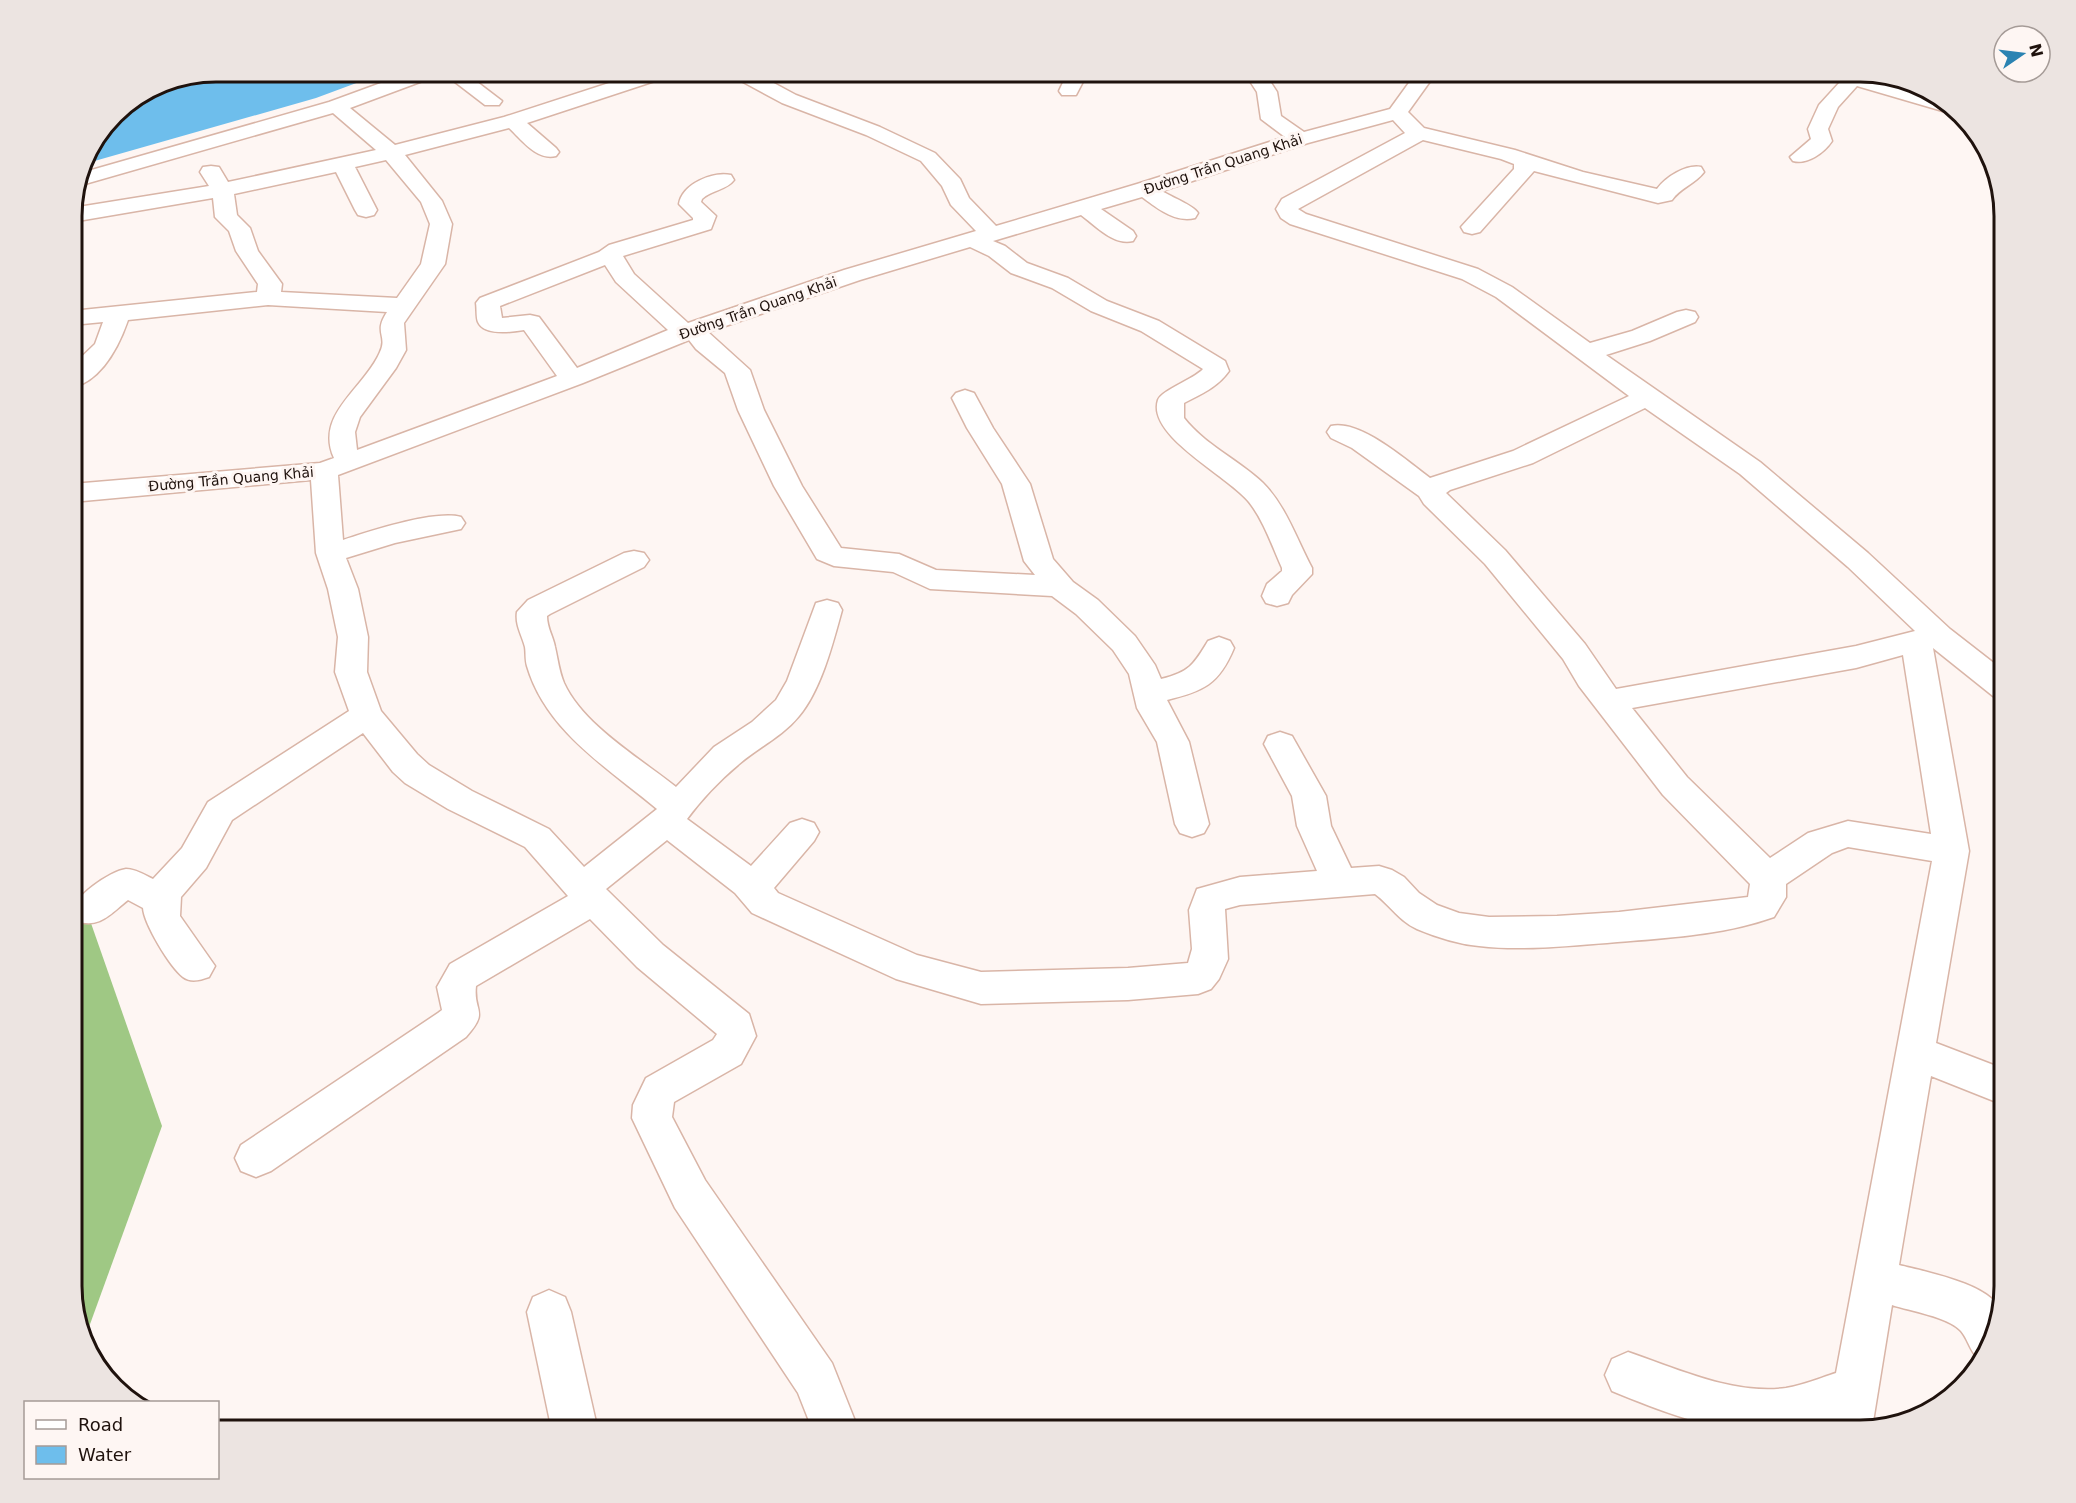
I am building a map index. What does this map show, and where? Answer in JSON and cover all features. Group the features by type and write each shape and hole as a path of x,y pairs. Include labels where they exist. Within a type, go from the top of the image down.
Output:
{"street":[{"path":"88,178 336,106 402,82"},
{"path":"466,82 492,101"},
{"path":"606,82 615,87"},
{"path":"83,212 223,190 392,153 513,120 631,82"},
{"path":"758,82 789,99 862,126 928,157 952,184 959,200 983,237 1019,268 1060,283 1099,306 1150,326 1216,366 1216,371 1206,381 1172,400 1171,418 1182,431 1248,484 1263,501 1297,568 1297,574 1278,591 1277,596"},
{"path":"1069,91 1073,82"},
{"path":"1260,82 1267,92 1272,119 1301,139"},
{"path":"1420,82 1397,113 1416,132 1508,154 1577,177 1658,196 1664,195 1667,190 1693,172"},
{"path":"1800,157 1822,141 1818,129 1826,111 1850,82"},
{"path":"336,106 392,153 431,201 441,224 433,264 392,323 396,347 342,426 343,450 337,466 330,553 343,589 353,637 351,672 367,715 405,763 417,774 460,800 537,838 588,894 650,956 735,1026 737,1036 727,1052 660,1090 653,1105 652,1118 695,1202 816,1379 832,1420"},
{"name":"Đường Trần Quang Khải","path":"83,492 337,466 574,378 688,331 852,275 1145,189 1301,139 1397,113"},
{"path":"513,120 530,138 549,152"},
{"path":"1416,132 1415,136 1290,204 1287,209 1289,213 1298,219 1485,281 1750,468 1858,560 1928,639 1994,682"},
{"path":"197,148 223,190 228,205 226,217 238,228 247,251 270,284 268,298"},
{"path":"1472,227 1524,170 1525,161"},
{"path":"343,164 366,210"},
{"path":"126,168 137,205"},
{"path":"574,378 564,369 530,322 502,326 490,322 488,303 607,257 617,250 703,224 706,220 705,216 690,204 691,197 696,192 723,180"},
{"path":"1145,189 1176,210 1187,213"},
{"path":"1084,207 1125,236"},
{"path":"907,237 929,253"},
{"path":"607,257 615,260 624,277 737,370 751,410 788,486 827,552 834,556 899,563 910,567 917,575 930,579 1037,584 1062,589"},
{"path":"83,306 118,313 268,298 403,306"},
{"path":"83,370 97,358 107,344 118,313"},
{"path":"1588,354 1604,346 1641,336 1686,317"},
{"path":"1432,492 1440,484 1523,457 1647,397"},
{"path":"965,398 980,428 1016,484 1039,561 1062,589 1087,608 1124,644 1144,673 1153,708 1173,742 1192,824"},
{"path":"634,560 532,612 530,621 539,646 542,666 559,700 580,728 670,802 672,814 698,844 752,889 765,903 909,968 981,988 1128,984 1198,978 1210,962 1211,947 1207,920 1210,899 1240,891 1379,880 1392,885 1407,904 1428,918 1461,928 1531,933 1720,916 1753,911 1762,906 1768,896 1767,878 1675,786 1590,678 1574,652 1495,557 1434,498 1432,492 1361,441 1340,432"},
{"path":"330,553 391,535 451,523"},
{"path":"256,1158 452,1026 462,1014 456,987 463,975 588,894 672,814 726,756 764,730 788,708 803,681 820,636 827,609"},
{"path":"1610,701 1856,657 1928,639"},
{"path":"1852,1410 1952,851 1933,750 1928,639"},
{"path":"1149,693 1201,677 1213,664 1219,648"},
{"path":"196,966 170,932 162,916 161,901 166,889 194,858 220,811 367,715"},
{"path":"1280,744 1309,796 1314,826 1340,883"},
{"path":"752,889 802,832"},
{"path":"1767,878 1820,843 1848,834 1952,851"},
{"path":"89,911 122,884 129,883 161,901"},
{"path":"1916,1053 1994,1083"},
{"path":"1875,1279 1964,1305 1977,1315 1986,1331"},
{"path":"549,1312 573,1420"},
{"path":"1628,1375 1707,1402 1766,1412 1802,1408 1836,1394 1852,1410"}],"green space":[{"path":"83,900 162,1126 89,1327 83,1295"}],"water":[{"path":"216,82 359,82 316,98 94,161 110,135 128,116 149,100 182,87"}]}
